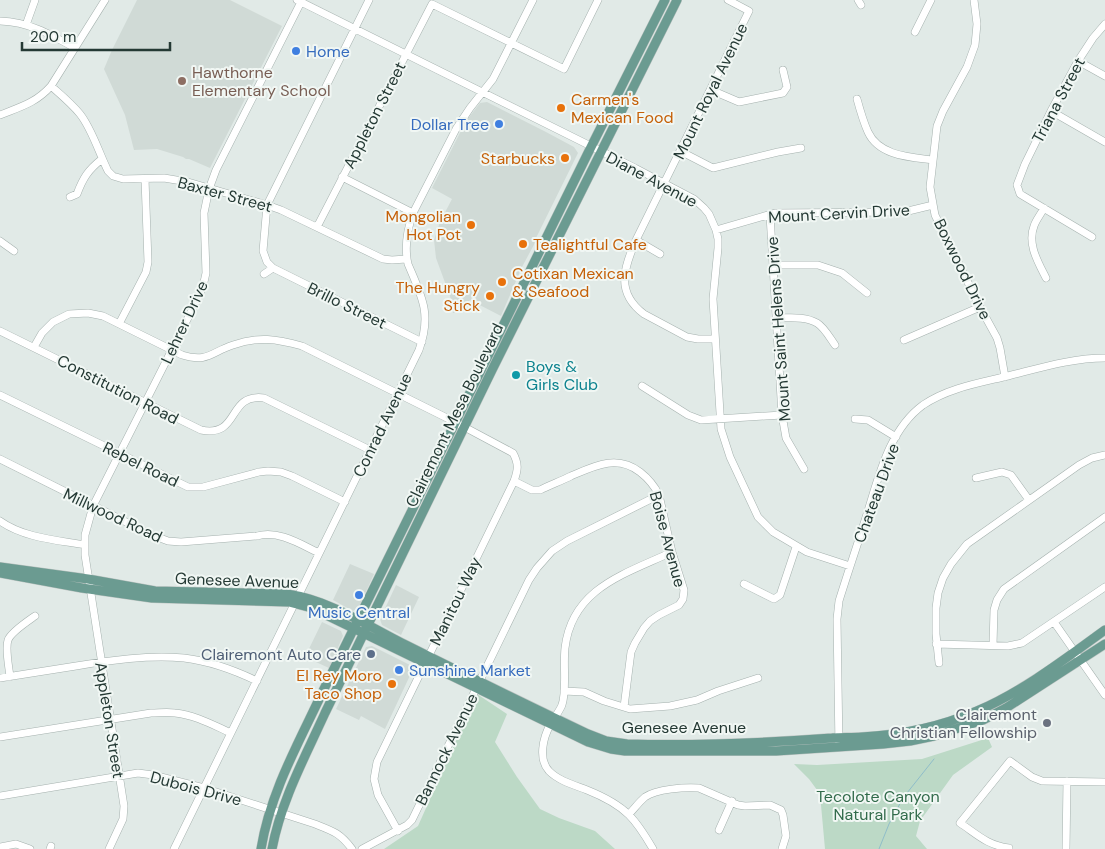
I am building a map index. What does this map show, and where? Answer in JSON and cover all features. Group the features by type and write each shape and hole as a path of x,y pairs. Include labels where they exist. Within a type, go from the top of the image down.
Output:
{"main road":[{"name":"Clairemont Mesa Boulevard","path":"261,849 271,809 289,764 399,534 665,0"},
{"name":"Clairemont Mesa Boulevard","path":"272,849 282,813 301,764 465,427 677,0"},
{"name":"Genesee Avenue","path":"0,567 152,598 296,599 318,611 356,624 552,721 595,737 626,744 839,743 910,741 934,736 983,720 1006,708 1105,644"},
{"name":"Genesee Avenue","path":"0,573 89,584"},
{"name":"Genesee Avenue","path":"839,743 862,737 911,732 929,728 977,711 1011,694 1105,630"}],"street":[{"path":"26,25 35,0"},
{"path":"0,115 31,103 43,95 51,86 105,0"},
{"path":"264,274 273,268 267,262 263,251 266,205 369,0"},
{"name":"Conrad Avenue","path":"174,849 422,342 426,317 425,308 406,258 405,249 413,213 456,129 493,79 533,0"},
{"path":"512,43 564,69 598,0"},
{"name":"Mount Royal Avenue","path":"715,339 687,337 644,314 630,300 624,281 624,273 626,263 636,240 749,11 728,0"},
{"path":"915,32 931,0"},
{"name":"Boxwood Drive","path":"974,0 976,24 974,45 968,67 943,111 938,126 930,188 936,215 980,307 998,338 1006,377"},
{"name":"Diane Avenue","path":"300,1 591,146 694,199 704,208 709,214 716,230 718,248 713,299 715,339 722,429 730,457 758,517 773,532 807,552 850,566"},
{"name":"Lehrer Drive","path":"89,584 84,555 85,535 93,506 199,296 206,273 204,213 208,189 300,1"},
{"name":"Appleton Street","path":"316,227 432,4 512,43"},
{"path":"0,21 26,25 50,33 75,48"},
{"name":"Triana Street","path":"1044,208 1020,194 1017,185 1051,111 1078,61 1105,24"},
{"path":"1078,61 1105,76"},
{"path":"711,90 739,102 783,93 787,87 783,70"},
{"name":"Baxter Street","path":"51,86 68,100 81,115 108,171 113,176 123,179 164,178 188,182 281,210 383,259 406,258"},
{"path":"857,99 868,133 881,147 894,154 933,160"},
{"path":"1051,111 1105,142"},
{"path":"680,151 713,168 802,148"},
{"path":"70,197 77,194 87,173 102,159"},
{"path":"342,177 413,213"},
{"path":"119,324 146,272 148,262 145,179"},
{"name":"Mount Cervin Drive","path":"716,230 775,213 904,212 933,205"},
{"path":"1046,278 1032,247 1034,226 1044,208 1092,237"},
{"name":"Mount Saint Helens Drive","path":"770,215 782,415 786,438 804,469"},
{"path":"636,240 660,254"},
{"path":"0,241 14,251"},
{"path":"773,265 818,265 842,273 867,293"},
{"name":"Brillo Street","path":"273,268 422,342"},
{"path":"904,340 980,307"},
{"path":"34,347 42,333 53,322 69,314 88,312 103,316 182,356 193,358 205,358 233,345 254,339 282,340 302,346 513,453 518,470 514,482"},
{"path":"777,318 801,317 817,323 835,345"},
{"name":"Constitution Road","path":"0,331 201,430 209,432 218,431 228,424 239,405 245,400 254,397 264,398 370,450"},
{"name":"Chateau Drive","path":"839,743 837,619 839,601 885,460 896,437 911,416 922,406 959,388 1078,360 1105,358"},
{"path":"642,386 688,415 701,420 782,415"},
{"name":"Rebel Road","path":"0,395 188,487 203,487 259,472 281,472 345,502"},
{"path":"855,419 868,420 896,437"},
{"path":"939,663 936,644 936,608 943,578 951,564 967,544 1080,465 1092,458 1105,455"},
{"name":"Millwood Road","path":"0,459 152,535 168,541 181,542 263,534 282,536 319,553"},
{"name":"Boise Avenue","path":"514,482 532,490 540,490 595,465 609,462 635,468 653,483 659,496 672,552 684,590 683,599 678,605 650,621 635,643 631,652 624,707"},
{"path":"976,478 1002,472 1011,476 1030,500"},
{"name":"Manitou Way","path":"398,830 378,796 374,779 377,762 514,482"},
{"name":"Bannock Avenue","path":"362,849 407,825 412,820 477,684 529,580 537,568 552,551 567,541 659,496"},
{"path":"993,645 994,610 997,600 1004,589 1105,517"},
{"path":"0,521 29,534 85,545"},
{"path":"744,584 774,598 780,595 796,547"},
{"path":"653,849 629,814 616,804 558,778 548,770 544,760 543,749 547,732 562,703 565,647 574,619 583,604 603,585 672,552"},
{"name":"Appleton Street","path":"89,584 124,806 123,819 109,849"},
{"path":"936,644 1008,646 1022,643 1105,587"},
{"path":"10,677 7,646 9,638 35,616"},
{"path":"1054,622 1080,660 1104,690"},
{"path":"0,678 101,662 148,657 184,658 205,662 257,681"},
{"path":"564,691 584,692 604,701 630,709 670,706 696,700 758,678"},
{"path":"0,736 151,713 176,713 191,716 231,733"},
{"path":"1009,848 988,843 960,824 1010,760 1032,777 1042,781 1105,782"},
{"name":"Dubois Drive","path":"0,796 119,776 153,774 271,809 330,830 343,838 352,849"},
{"path":"1066,849 1067,781"},
{"path":"629,814 651,794 660,791 699,788 738,805 770,805 781,810 786,836 782,849"},
{"path":"719,830 732,801"},
{"path":"0,847 16,844 30,849"}],"shaded area":[{"name":"Hawthorne Elementary School","path":"137,0 230,0 282,26 210,168 157,149 134,150 125,115 104,69"},
{"path":"487,102 574,147 578,153 522,267 501,316 470,300 463,312 453,313 450,296 436,258 434,240 440,222 452,199 432,188 466,121 480,103"},
{"path":"350,564 374,574 359,607 353,611 333,600"},
{"path":"396,585 419,597 401,635 382,625 380,619"},
{"path":"322,622 341,631 343,636 329,668 305,657"},
{"path":"372,646 410,665 413,669 385,729 361,716 359,720 336,709 366,647"}],"green space":[{"path":"477,694 507,714 495,742 540,809 595,831 615,849 384,849 418,826"},
{"name":"Tecolote Canyon Natural Park","path":"988,738 992,747 953,775 920,821 916,836 927,849 825,849 820,794 809,779 794,764 817,765 922,759"}],"waterway":[{"path":"879,849 889,824 903,798 934,759"}],"place":[{"name":"Home","path":"296,51"},
{"name":"Hawthorne Elementary School","path":"182,81"},
{"name":"Carmen's Mexican Food","path":"561,108"},
{"name":"Dollar Tree","path":"499,124"},
{"name":"Starbucks","path":"565,158"},
{"name":"Mongolian Hot Pot","path":"471,225"},
{"name":"Tealightful Cafe","path":"523,244"},
{"name":"Cotixan Mexican & Seafood","path":"502,282"},
{"name":"The Hungry Stick","path":"490,296"},
{"name":"Boys & Girls Club","path":"516,375"},
{"name":"Music Central","path":"359,595"},
{"name":"Clairemont Auto Care","path":"371,654"},
{"name":"Sunshine Market","path":"399,670"},
{"name":"El Rey Moro Taco Shop","path":"392,684"},
{"name":"Clairemont Christian Fellowship","path":"1047,723"}]}
